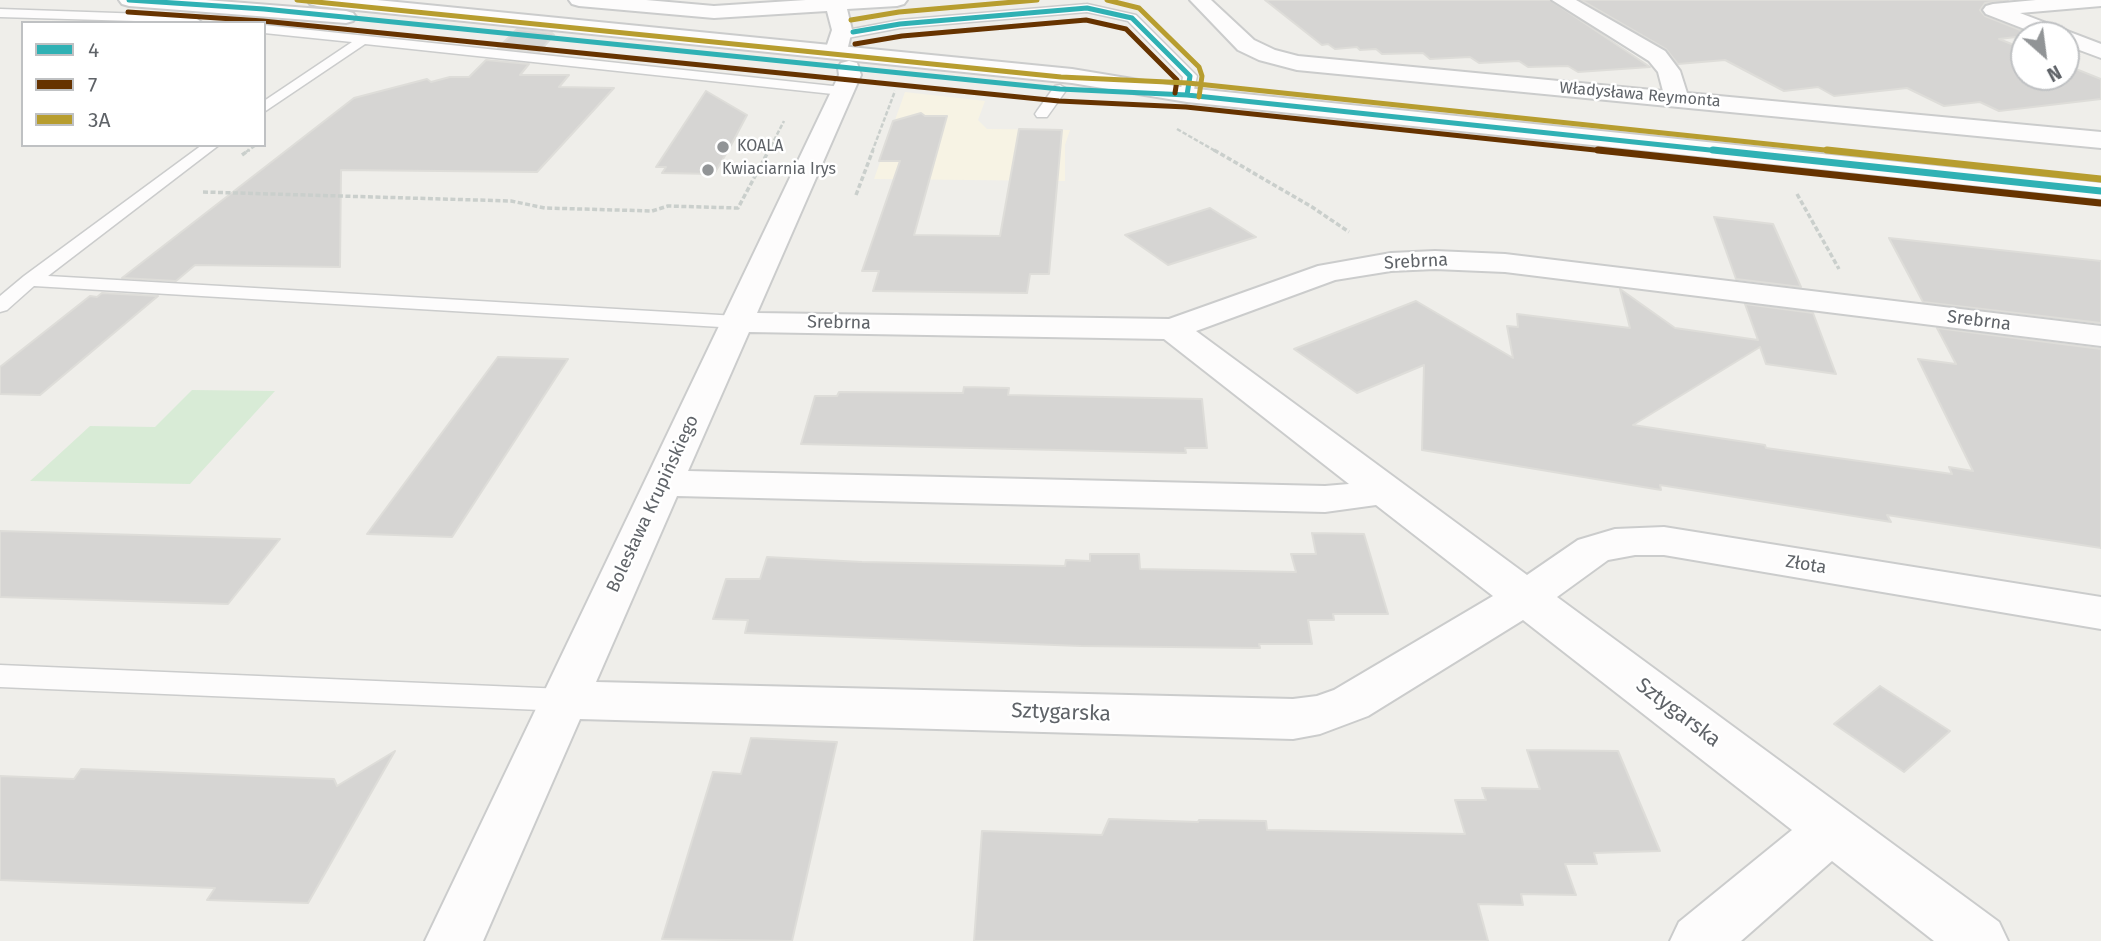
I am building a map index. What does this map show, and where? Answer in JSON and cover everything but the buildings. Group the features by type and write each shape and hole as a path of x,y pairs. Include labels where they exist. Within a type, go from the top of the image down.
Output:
{"street":[{"path":"130,0 264,9 842,61 1072,76 1188,95 2101,191"},
{"path":"317,0 1060,89 1188,95"},
{"path":"579,0 714,12 897,0"},
{"name":"Władysława Reymonta","path":"1200,0 1246,45 1267,55 1297,63 2101,139"},
{"path":"1562,0 1657,56 1669,71 1676,98"},
{"path":"1968,0 2022,21"},
{"path":"1993,10 2101,1"},
{"path":"835,2 842,61"},
{"path":"2080,43 2101,51"},
{"name":"Bolesława Krupińskiego","path":"454,941 737,322 842,61"},
{"name":"Srebrna","path":"737,322 1172,329 1310,278 1384,263 1435,260 1505,263 2101,336"},
{"name":"Sztygarska","path":"1172,329 1979,941"},
{"path":"662,483 1325,499 1360,496 1381,489"},
{"name":"Złota","path":"1525,598 1598,548 1621,542 1649,540 2101,613"},
{"name":"Sztygarska","path":"564,700 1293,719 1320,715 1351,703 1525,598"},
{"path":"1699,941 1831,829"}],"lane":[{"path":"266,30 803,86 900,24 1087,8 1132,18 1190,76 1188,95"},
{"path":"0,13 176,21"},
{"path":"266,107 359,43"},
{"path":"1042,114 1060,89"},
{"path":"0,306 30,280 209,147"},
{"path":"30,280 737,322"},
{"path":"0,676 564,700"}],"path":[{"path":"151,190 511,201 545,208 652,211 668,206 738,208 803,86"},
{"path":"856,195 895,89"},
{"path":"1175,128 1327,217 1384,263"},
{"path":"1792,184 1859,306"}],"shaded area":[{"path":"905,92 985,101 978,120 987,129 1070,130 1065,145 1065,181 874,179"}],"green space":[{"path":"192,390 275,391 190,484 30,481 90,426 155,427"}],"transit line":[{"name":"4","path":"129,0 264,9 1060,89 1187,95 2101,191"},
{"name":"3A","path":"297,0 1061,77 1188,83 2101,179"},
{"name":"3A","path":"851,20 899,12 1037,0"},
{"name":"3A","path":"1107,0 1139,8 1199,67 1202,76 1199,97"},
{"name":"4","path":"853,32 900,24 1087,8 1132,18 1190,76 1187,95"},
{"name":"7","path":"128,12 263,21"},
{"name":"7","path":"855,44 902,36 1086,20 1126,29 1177,80 1175,93"},
{"name":"7","path":"266,21 1059,101 1186,107 2100,203"}],"place":[{"name":"KOALA","path":"723,147"},
{"name":"Kwiaciarnia Irys","path":"708,170"}]}
